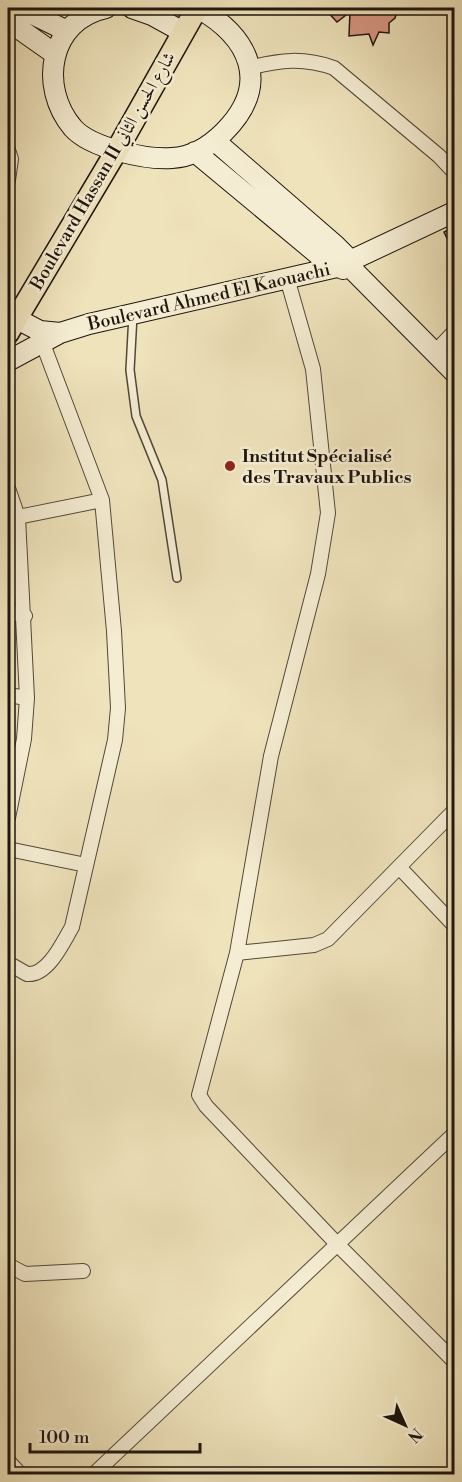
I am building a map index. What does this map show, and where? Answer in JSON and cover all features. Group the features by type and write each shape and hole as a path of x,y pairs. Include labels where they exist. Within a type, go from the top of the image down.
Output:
{"main road":[{"name":"Boulevard Hassan II شارع الحسن الثاني","path":"12,326 117,150 197,8"}],"street":[{"path":"20,8 65,30"},
{"path":"106,8 86,15 65,30 55,54 56,90 73,128 99,144 163,159 180,158 215,141 245,106 250,89 249,68 234,35 223,24 197,8"},
{"path":"132,8 183,32"},
{"path":"8,21 55,54"},
{"path":"249,68 294,59 315,61 334,68 414,134 454,172"},
{"path":"215,141 347,266 454,372"},
{"path":"8,150 11,159 8,180"},
{"path":"195,152 347,266"},
{"name":"Boulevard Ahmed El Kaouachi","path":"8,361 60,333 134,313 347,266 454,212"},
{"path":"287,278 313,369 328,513 318,574 272,756 237,953 199,1095 206,1106 338,1245 454,1361"},
{"name":"Boulevard Ahmed El Kaouachi","path":"12,326 60,333"},
{"path":"435,352 454,332"},
{"path":"8,963 32,975 51,959 72,927 115,740 118,708 114,631 102,500 43,344"},
{"path":"8,489 18,517 25,616 27,698 24,739 12,782 8,818"},
{"path":"18,517 102,500"},
{"path":"8,612 25,616"},
{"path":"8,695 27,698"},
{"path":"237,953 322,942 454,811"},
{"path":"8,849 86,865"},
{"path":"399,867 454,925"},
{"path":"94,1474 454,1134"},
{"path":"8,1265 25,1274 83,1271"},
{"path":"8,1461 20,1474"}],"lane":[{"path":"134,313 130,370 136,416 162,480 177,578"}],"building":[{"path":"324,8 398,8 395,18 389,23 389,33 379,32 373,45 369,34 349,36 350,12 337,22"},
{"path":"454,227 454,253 444,232"}],"place":[{"name":"Institut Spécialisé des Travaux Publics","path":"230,466"}]}
